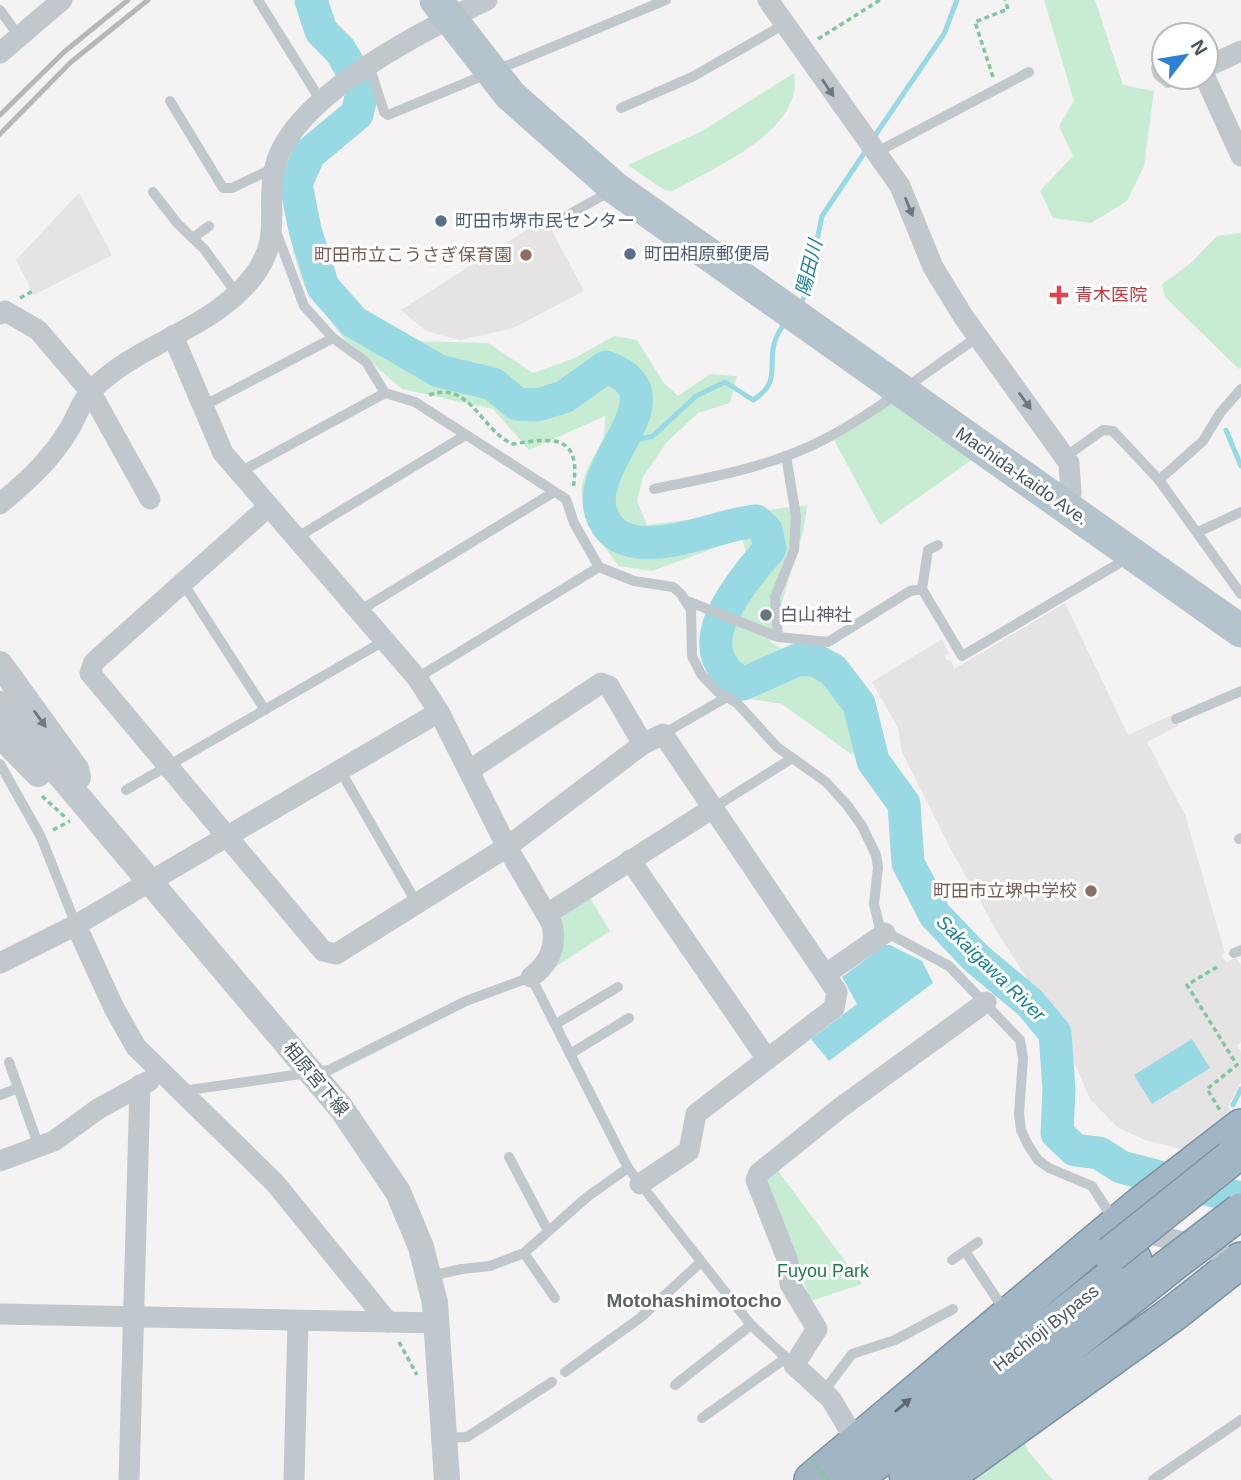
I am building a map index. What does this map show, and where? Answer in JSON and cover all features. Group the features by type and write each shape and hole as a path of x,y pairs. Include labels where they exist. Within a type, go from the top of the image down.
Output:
{"highway":[{"name":"Hachioji Bypass","path":"853,1480 1144,1248 1230,1149"},
{"path":"903,1477 1015,1404 1230,1149"},
{"name":"Hachioji Bypass","path":"1144,1248 1241,1211"},
{"path":"812,1469 857,1443 1008,1316 1144,1248 1239,1254"},
{"path":"942,1480 1174,1313 1239,1254"}],"main road":[{"name":"Machida-kaido Ave.","path":"442,9 492,74 530,115 615,188 1241,631"}],"street":[{"path":"0,53 62,0"},
{"path":"0,505 51,457 90,391 110,374 237,293 254,275 268,253 274,226 274,168 291,136 321,101 442,9 487,0"},
{"path":"768,0 900,186 933,267 978,337 1065,457 1071,477 1070,493 1065,505"},
{"path":"1220,61 1241,51"},
{"path":"1212,91 1238,145"},
{"path":"2,309 38,330 90,391 149,499"},
{"path":"173,336 223,453 417,678 439,712 507,847 547,914 554,932 553,949 545,965 531,977"},
{"path":"268,507 94,662 90,673 327,954 336,954 507,847 643,744 663,734 837,992 834,1008 696,1114 689,1151 634,1176"},
{"path":"0,664 76,769 77,812"},
{"path":"470,770 601,683 609,687 643,744"},
{"name":"相原宮下線","path":"0,704 36,747 77,812 103,825 311,1072 360,1133 398,1192 414,1227 430,1276 438,1323 447,1480"},
{"path":"0,963 76,925 439,712"},
{"path":"0,735 40,776 103,825"},
{"path":"547,914 713,808"},
{"path":"631,860 767,1059"},
{"path":"76,925 114,1008 136,1047 275,1184 393,1330"},
{"path":"826,974 885,933"},
{"path":"857,1443 841,1413 824,1391 790,1361 817,1329 790,1284 788,1261 757,1187 759,1173 840,1108 986,1002"},
{"path":"0,1161 54,1141 98,1109 140,1084 164,1076"},
{"path":"130,1480 140,1084"},
{"path":"1144,1248 1239,1254"},
{"path":"0,1314 298,1321 393,1330 438,1323"},
{"path":"294,1480 298,1321"}],"lane":[{"path":"258,0 321,101"},
{"path":"367,66 384,112 388,115 666,0"},
{"path":"0,10 20,38"},
{"path":"621,108 692,77 785,24"},
{"path":"872,146 1029,72"},
{"path":"170,101 223,188 232,188 274,168"},
{"path":"559,220 615,188"},
{"path":"153,192 237,293"},
{"path":"193,238 209,226"},
{"path":"274,226 304,306 333,338 366,362 386,393 415,402 569,503 574,523 598,567 634,581 673,587 687,601 733,622 778,637 830,642 910,591 922,589"},
{"path":"654,489 728,473 786,456 825,439 978,337"},
{"path":"202,406 333,338"},
{"path":"1158,480 1203,441 1220,413 1241,389"},
{"path":"240,472 386,393"},
{"path":"1065,457 1103,430 1110,429 1158,480 1241,594"},
{"path":"296,538 464,436"},
{"path":"778,637 775,597 794,550 796,516 786,456"},
{"path":"359,611 554,492"},
{"path":"1198,532 1241,512"},
{"path":"938,545 928,550 922,589 956,650 964,656 1134,554"},
{"path":"417,678 598,567"},
{"path":"183,583 265,710"},
{"path":"687,601 693,618 692,656 708,683 737,703 791,759 826,782 862,826 878,867 874,904 877,923 885,933 949,966 1020,1040 1023,1058 1019,1114 1021,1130 1038,1160 1049,1168 1092,1186 1144,1248"},
{"path":"126,790 384,641"},
{"path":"1176,719 1241,691"},
{"path":"663,734 727,697"},
{"path":"713,808 791,759"},
{"path":"0,764 41,837 76,925"},
{"path":"340,770 416,902"},
{"path":"183,1091 329,1070 466,1001 531,977 634,1176 751,1325 790,1361 702,1418"},
{"path":"556,1024 618,987"},
{"path":"570,1054 629,1018"},
{"path":"9,1062 39,1147"},
{"path":"0,1095 18,1088"},
{"path":"509,1157 548,1231"},
{"path":"430,1276 490,1266 524,1253 587,1197 634,1176"},
{"path":"952,1260 978,1242"},
{"path":"965,1251 1008,1316"},
{"path":"524,1253 555,1298"},
{"path":"565,1372 640,1318 701,1262"},
{"path":"824,1391 852,1354 895,1340 953,1309"},
{"path":"675,1385 751,1325"},
{"path":"445,1438 467,1437 552,1381"},
{"path":"1153,1480 1241,1420"}],"path":[{"path":"802,49 880,0"},
{"path":"997,89 975,22 1008,9 1005,0"},
{"path":"415,402 431,394 448,392 465,398 513,444 543,438 556,440 570,450 575,460 569,503"},
{"path":"41,837 77,812"},
{"path":"1217,967 1187,985 1237,1065 1207,1089 1230,1149"},
{"path":"393,1330 422,1383"},
{"path":"812,1469 828,1480"}],"shaded area":[{"path":"79,193 112,255 34,295 16,260"},
{"name":"町田市立こうさぎ保育園","path":"545,218 584,291 513,328 461,340 426,331 401,310"},
{"name":"町田市立堺中学校","path":"1065,603 1128,735 1174,714 1179,725 1147,742 1185,815 1225,953 1221,955 1226,962 1236,958 1241,965 1241,1042 1237,1046 1241,1052 1241,1082 1228,1107 1233,1114 1185,1150 1145,1140 1117,1127 1090,1099 1061,1032 999,935 950,848 902,752 898,728 872,682 942,639 949,654 945,655 946,660 951,660 954,669"}],"green space":[{"path":"1044,0 1095,0 1123,85 1154,91 1144,166 1127,201 1091,223 1053,218 1040,191 1073,156 1059,126 1074,101"},
{"path":"794,73 794,94 786,113 753,145 711,171 673,191 664,190 628,165 702,131"},
{"path":"296,219 357,338 389,355 410,341 488,343 533,373 575,358 614,336 637,340 664,383 678,396 710,374 737,376 730,403 698,413 667,442 643,477 637,501 647,525 807,505 804,528 770,642 816,668 846,703 862,749 851,754 782,704 744,698 708,661 701,631 747,557 742,538 652,571 619,566 591,524 583,501 584,477 602,441 605,416 529,450 493,409 402,389 344,339 304,285 293,252"},
{"path":"1241,233 1239,369 1165,297 1162,284 1191,263 1217,236"},
{"path":"892,402 974,458 880,525 834,440"},
{"path":"589,896 610,931 549,971 563,946 561,915"},
{"name":"Fuyou Park","path":"776,1168 862,1284 811,1301 765,1183 767,1175"},
{"path":"1022,1437 1028,1451 1053,1480 965,1480"}],"water":[{"path":"885,945 922,961 933,983 829,1061 811,1039 857,1004 842,977"},
{"path":"1192,1039 1210,1068 1152,1104 1134,1075"}],"waterway":[{"name":"Sakaigawa River","path":"311,0 321,31 340,50 363,89 357,114 309,154 296,184 305,230 323,287 354,322 439,371 493,384 517,404 537,405 564,397 606,367 628,380 636,395 634,414 604,476 599,497 603,518 615,533 631,541 651,543 756,521 766,530 770,548 732,598 716,635 717,653 725,670 743,684 797,660 815,660 833,670 859,704 873,761 904,804 908,863 935,915 976,958 1030,1003 1055,1033 1059,1089 1057,1133 1075,1150 1099,1153 1121,1167 1241,1198"},
{"name":"陽田川","path":"872,140 944,34 957,0"},
{"name":"陽田川","path":"799,307 806,293 822,216 867,149"},
{"name":"陽田川","path":"620,444 653,436 696,396 725,382 753,400 764,392 772,375 774,345 786,322"},
{"path":"1226,430 1241,466"},
{"path":"1233,1105 1241,1089"}],"railway":[{"path":"0,115 64,52 128,0"},
{"path":"0,134 71,62 148,0"}],"place":[{"name":"町田市堺市民センター","path":"441,221"},
{"name":"町田相原郵便局","path":"630,254"},
{"name":"町田市立こうさぎ保育園","path":"526,255"},
{"name":"青木医院","path":"1059,295"},
{"name":"白山神社","path":"766,615"},
{"name":"町田市立堺中学校","path":"1091,891"}],"district":[{"name":"Motohashimotocho","path":"694,1300"}]}
